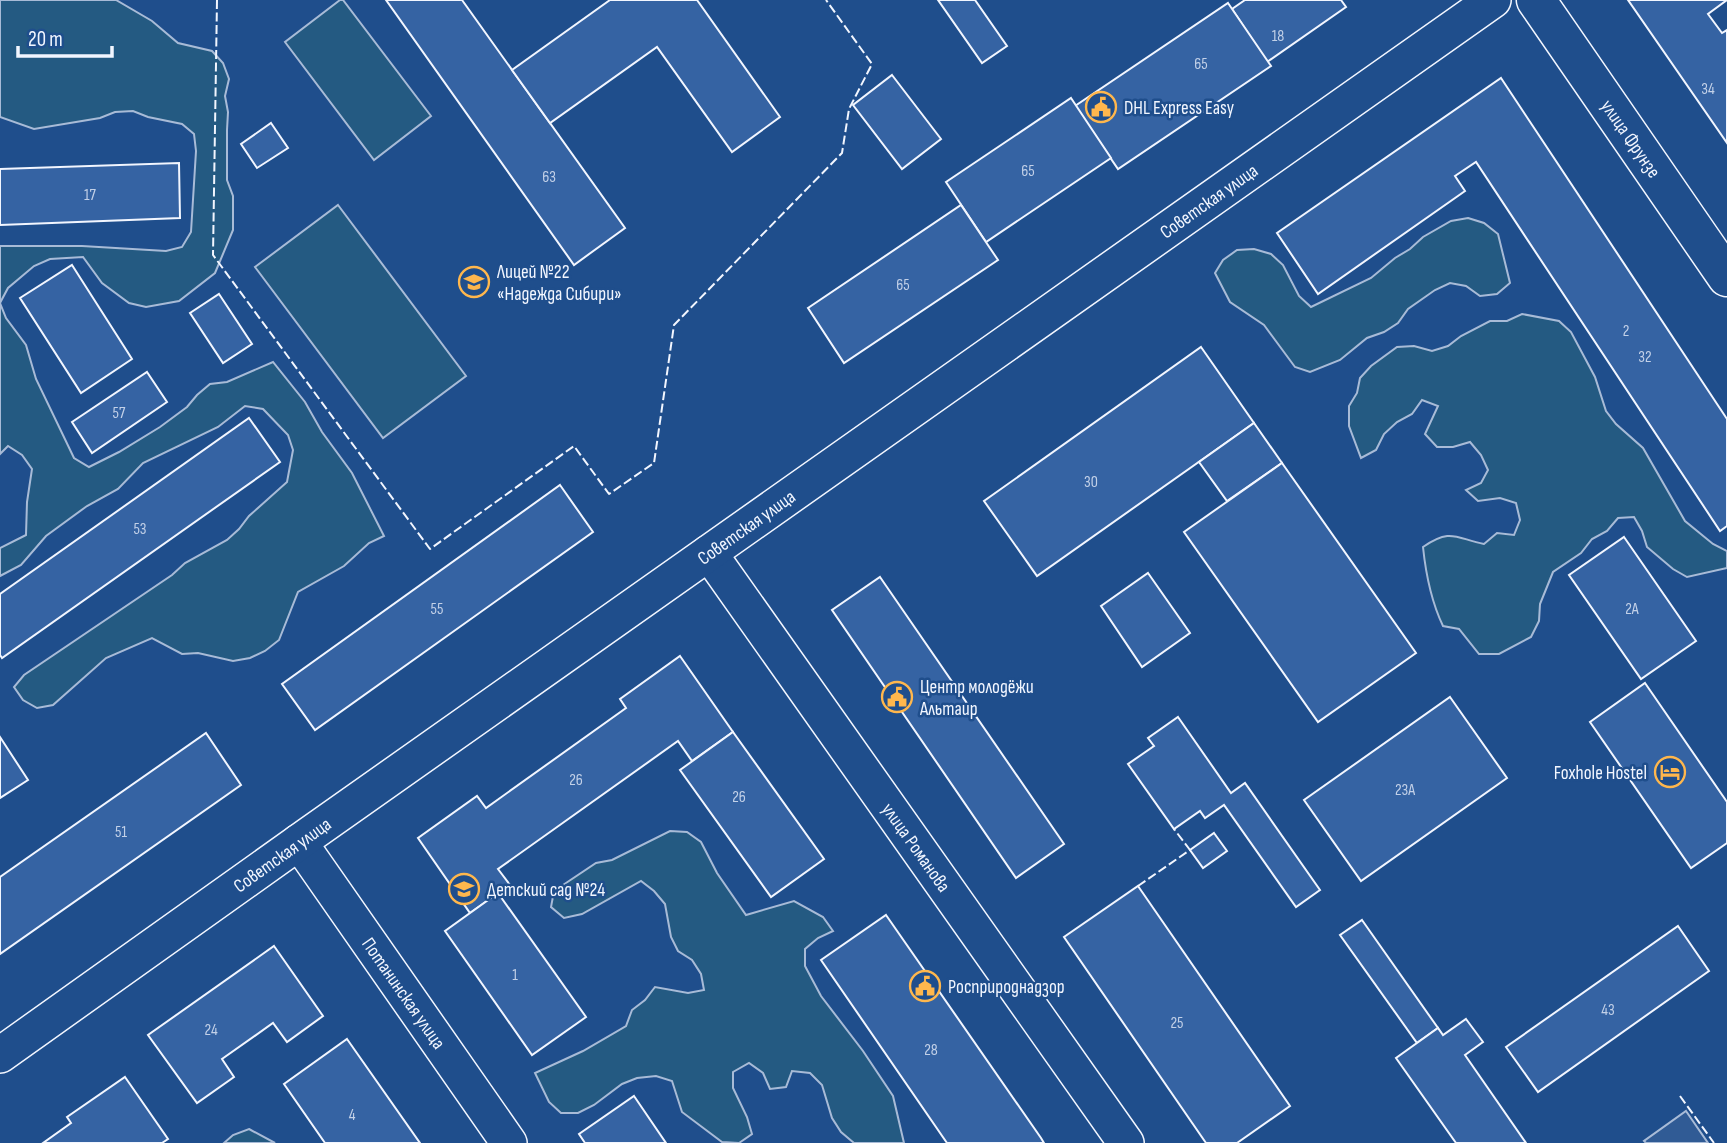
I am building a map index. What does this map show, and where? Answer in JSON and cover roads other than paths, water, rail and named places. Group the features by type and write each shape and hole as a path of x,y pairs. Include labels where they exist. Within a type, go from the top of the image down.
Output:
{"main road":[{"name":"улица Фрунзе","path":"1536,0 1727,277"}],"street":[{"name":"Советская улица","path":"0,1055 1493,0"},
{"name":"улица Романова","path":"709,553 1126,1143"},
{"name":"Потанинская улица","path":"299,842 509,1143"}],"place":[{"name":"DHL Express Easy","path":"1101,107"},
{"name":"Лицей №22 «Надежда Сибири»","path":"474,282"},
{"name":"Центр молодёжи Альтаир","path":"897,697"},
{"name":"Foxhole Hostel","path":"1670,772"},
{"name":"Детский сад №24","path":"464,889"},
{"name":"Росприроднадзор","path":"925,986"}]}
